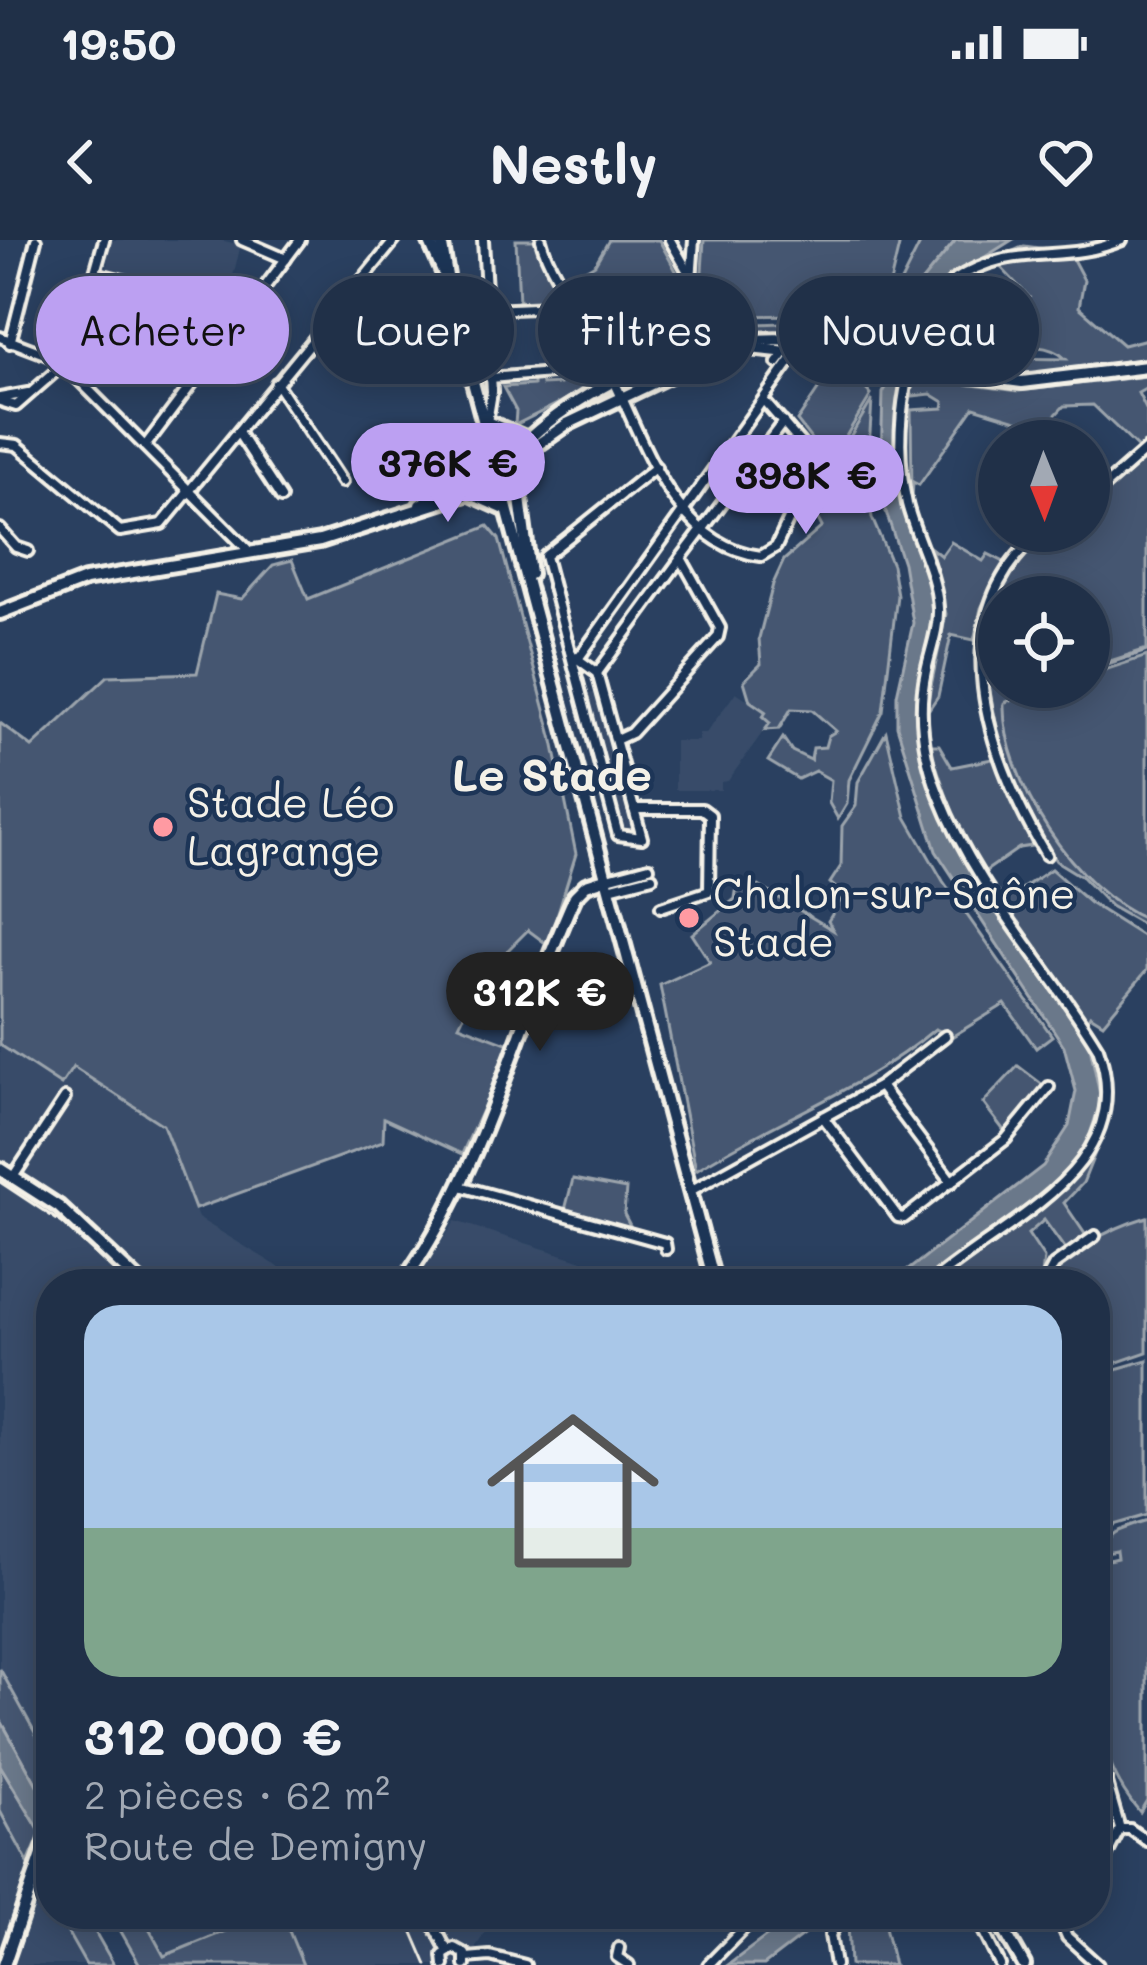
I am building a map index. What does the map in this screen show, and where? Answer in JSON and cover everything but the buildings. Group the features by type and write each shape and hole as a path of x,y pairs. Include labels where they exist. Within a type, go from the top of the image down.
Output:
{"main road":[{"path":"429,240 445,275 487,422 506,510 711,1269"},
{"path":"441,240 445,275"},
{"path":"755,350 779,349"},
{"path":"1039,380 1147,367"},
{"path":"0,613 85,580 349,533 469,493 528,435 613,384"},
{"path":"412,510 532,449 643,384"},
{"path":"487,422 528,435"},
{"path":"532,449 518,491 536,615"},
{"path":"469,493 506,510"},
{"path":"411,1269 460,1186 571,904 580,889 608,883"},
{"path":"0,1169 101,1242 127,1269"},
{"path":"4,1965 36,1867"},
{"path":"1004,1929 1024,1965"}],"street":[{"path":"10,343 36,240"},
{"path":"94,276 104,240"},
{"path":"242,240 286,260"},
{"path":"274,276 300,240"},
{"path":"289,367 395,240"},
{"path":"483,240 485,276"},
{"path":"541,240 559,276"},
{"path":"670,240 691,276"},
{"path":"692,276 694,240"},
{"path":"1028,242 1093,247 1122,240"},
{"path":"950,1269 1071,1178 1096,1139 1106,1106 1098,1048 972,866 936,789 922,724 938,606 904,485 904,377 909,357 953,281 1003,247"},
{"path":"95,273 107,276"},
{"path":"0,337 36,354"},
{"path":"766,349 777,369"},
{"path":"574,657 685,512 764,400 779,367"},
{"path":"0,399 29,393 41,384"},
{"path":"84,384 250,553"},
{"path":"146,445 188,384"},
{"path":"0,443 17,445 120,531 162,524 275,384"},
{"path":"277,384 342,482"},
{"path":"487,422 490,384"},
{"path":"615,384 656,467 700,529 748,554 767,555 776,547 812,476 804,447 764,400"},
{"path":"597,673 783,422"},
{"path":"238,433 281,498"},
{"path":"1110,482 1147,449"},
{"path":"574,657 597,673 642,838 620,839 545,556 656,467"},
{"path":"0,529 16,548 28,551"},
{"path":"1020,552 1001,575 988,605 979,654 996,745 1046,855"},
{"path":"616,740 631,734 720,632 681,558"},
{"path":"634,809 707,811 709,891 661,907"},
{"path":"608,883 651,872"},
{"path":"690,1191 880,1085 945,1036"},
{"path":"880,1085 952,1182"},
{"path":"823,1118 904,1219 1006,1139 1049,1087"},
{"path":"13,1177 65,1098"},
{"path":"460,1186 665,1243 666,1249"},
{"path":"1052,1269 1095,1235"},
{"path":"1110,1794 1120,1829 1110,1849"},
{"path":"1120,1829 1130,1829 1147,1841"},
{"path":"436,1929 448,1950 444,1965"},
{"path":"708,1965 743,1929"},
{"path":"834,1929 830,1935 835,1965"},
{"path":"982,1929 1000,1965"},
{"path":"1066,1929 1067,1937 1099,1965"},
{"path":"619,1948 617,1957 629,1965"},
{"path":"448,1950 459,1949 466,1961 490,1956 525,1965"}],"shaded area":[{"path":"109,240 220,240 241,245 233,276 145,276 107,269"},
{"path":"516,240 535,240 554,276 538,276 538,301 519,302"},
{"path":"609,240 659,240 679,276 575,276 595,264"},
{"path":"704,240 897,240 899,246 892,276 779,276 779,315 755,316 755,276 702,276"},
{"path":"922,240 956,240 926,276 904,276"},
{"path":"956,240 1012,240 955,276 926,276"},
{"path":"1024,246 1069,252 1084,280 1079,307 1123,345 1147,339 1147,358 1039,375 1039,359 1066,359 1039,348 1039,276 1009,276 994,260"},
{"path":"779,323 779,337 755,338 755,324"},
{"path":"1147,376 1147,388 1138,393 1147,411 1147,443 1139,449 1093,405 1064,406 1051,420 1017,420 974,407 919,485 913,482 912,499 911,410 943,408 944,402 931,394 912,396 910,384 1019,391"},
{"path":"533,378 542,385 591,387 515,425 516,411 503,387 533,385"},
{"path":"822,384 857,384 871,395 823,474 814,443 797,421"},
{"path":"888,384 904,384 901,485 936,608 922,672 918,724 949,827 994,906 1089,1042 1101,1100 1083,1156 1054,1188 946,1269 909,1269 1043,1166 1069,1126 1076,1091 1064,1046 936,851 897,726 897,695 913,623 903,563 880,494 883,393"},
{"path":"872,400 867,480 872,518 892,565 897,595 883,711 849,780 847,804 838,819 829,803 831,780 815,771 798,779 768,761 783,738 792,751 811,760 813,748 825,747 828,736 836,731 812,710 791,709 779,729 765,730 770,723 763,717 766,712 750,701 744,681 761,664 759,638 773,584 784,560 822,527 813,510 827,487 826,477"},
{"path":"1147,456 1147,649 1110,661 1110,576 1006,576 1029,552 1110,552 1110,488"},
{"path":"488,526 499,539 552,736 576,854 548,945 528,930 495,963 529,997 527,1001 479,983 459,1025 512,1045 462,1154 384,1118 383,1141 195,1209 163,1125 73,1067 61,1085 0,1045 0,723 32,747 108,676 197,673 216,594 242,599 273,565 292,560 308,599"},
{"path":"951,542 983,561 988,554 1004,562 997,576 978,576 974,640 951,635 938,696 925,715 946,614 931,548 941,556"},
{"path":"1147,656 1147,927 1110,906 1082,877 1056,861 1030,821 1000,744 993,708 1110,708 1110,668"},
{"path":"599,691 637,832 623,836 586,695"},
{"path":"736,692 767,712 770,722 728,781 721,782 721,790 675,790 675,741 698,741 699,733 706,733"},
{"path":"886,732 906,817 943,881 1052,1036 1036,1048 1005,1004 953,1036 935,1029 878,1070 696,1170 660,985 710,962 692,934 735,899 736,892 759,886 833,930 828,921 844,895 830,883 841,866 842,826 856,806 858,782"},
{"path":"929,745 939,745 952,767 997,758 1032,846 1019,848 983,873 955,820"},
{"path":"1051,869 1090,903 1147,939 1147,970 1103,1023 1090,1015 1087,1021 1001,903"},
{"path":"0,1045 61,1084 73,1067 163,1125 198,1218 282,1269 36,1269 36,1929 66,1929 86,1965 0,1965"},
{"path":"1018,1066 1043,1085 1005,1132 983,1103"},
{"path":"1101,1138 1083,1183 1064,1203 1087,1237 1067,1252 1044,1220 1028,1234 1044,1258 1043,1269 960,1269 1066,1189"},
{"path":"573,1179 626,1189 624,1214 634,1233 564,1214"},
{"path":"1147,1217 1147,1352 1110,1365 1110,1269 1058,1269 1119,1227"},
{"path":"455,1221 586,1262 583,1269 425,1269"},
{"path":"1147,1360 1147,1515 1110,1526 1110,1371"},
{"path":"1147,1521 1147,1800 1140,1812 1110,1761 1110,1560 1117,1558 1116,1551 1110,1552 1110,1537"},
{"path":"0,1669 36,1734 36,1783 0,1719"},
{"path":"0,1719 36,1783 36,1824 0,1765"},
{"path":"0,1765 36,1825 36,1845 28,1863 0,1811"},
{"path":"66,1929 94,1929 114,1965 86,1965"},
{"path":"120,1929 149,1929 164,1956 230,1929 288,1929 303,1965 140,1965"},
{"path":"149,1929 230,1929 164,1956"},
{"path":"288,1929 487,1929 476,1947 477,1965 303,1965"},
{"path":"776,1929 811,1929 764,1965 728,1965"},
{"path":"848,1929 886,1929 894,1965 850,1965"}],"waterway":[{"path":"1110,663 1147,651"},
{"path":"1004,708 1016,765 1049,830 1095,885 1147,920"}],"railway":[{"path":"0,1182 62,1223 112,1269"},
{"path":"411,1929 427,1965"}],"place":[{"name":"Stade Léo Lagrange","path":"163,827"},
{"name":"Chalon-sur-Saône Stade","path":"689,918"}],"district":[{"name":"Le Stade","path":"552,775"}]}
